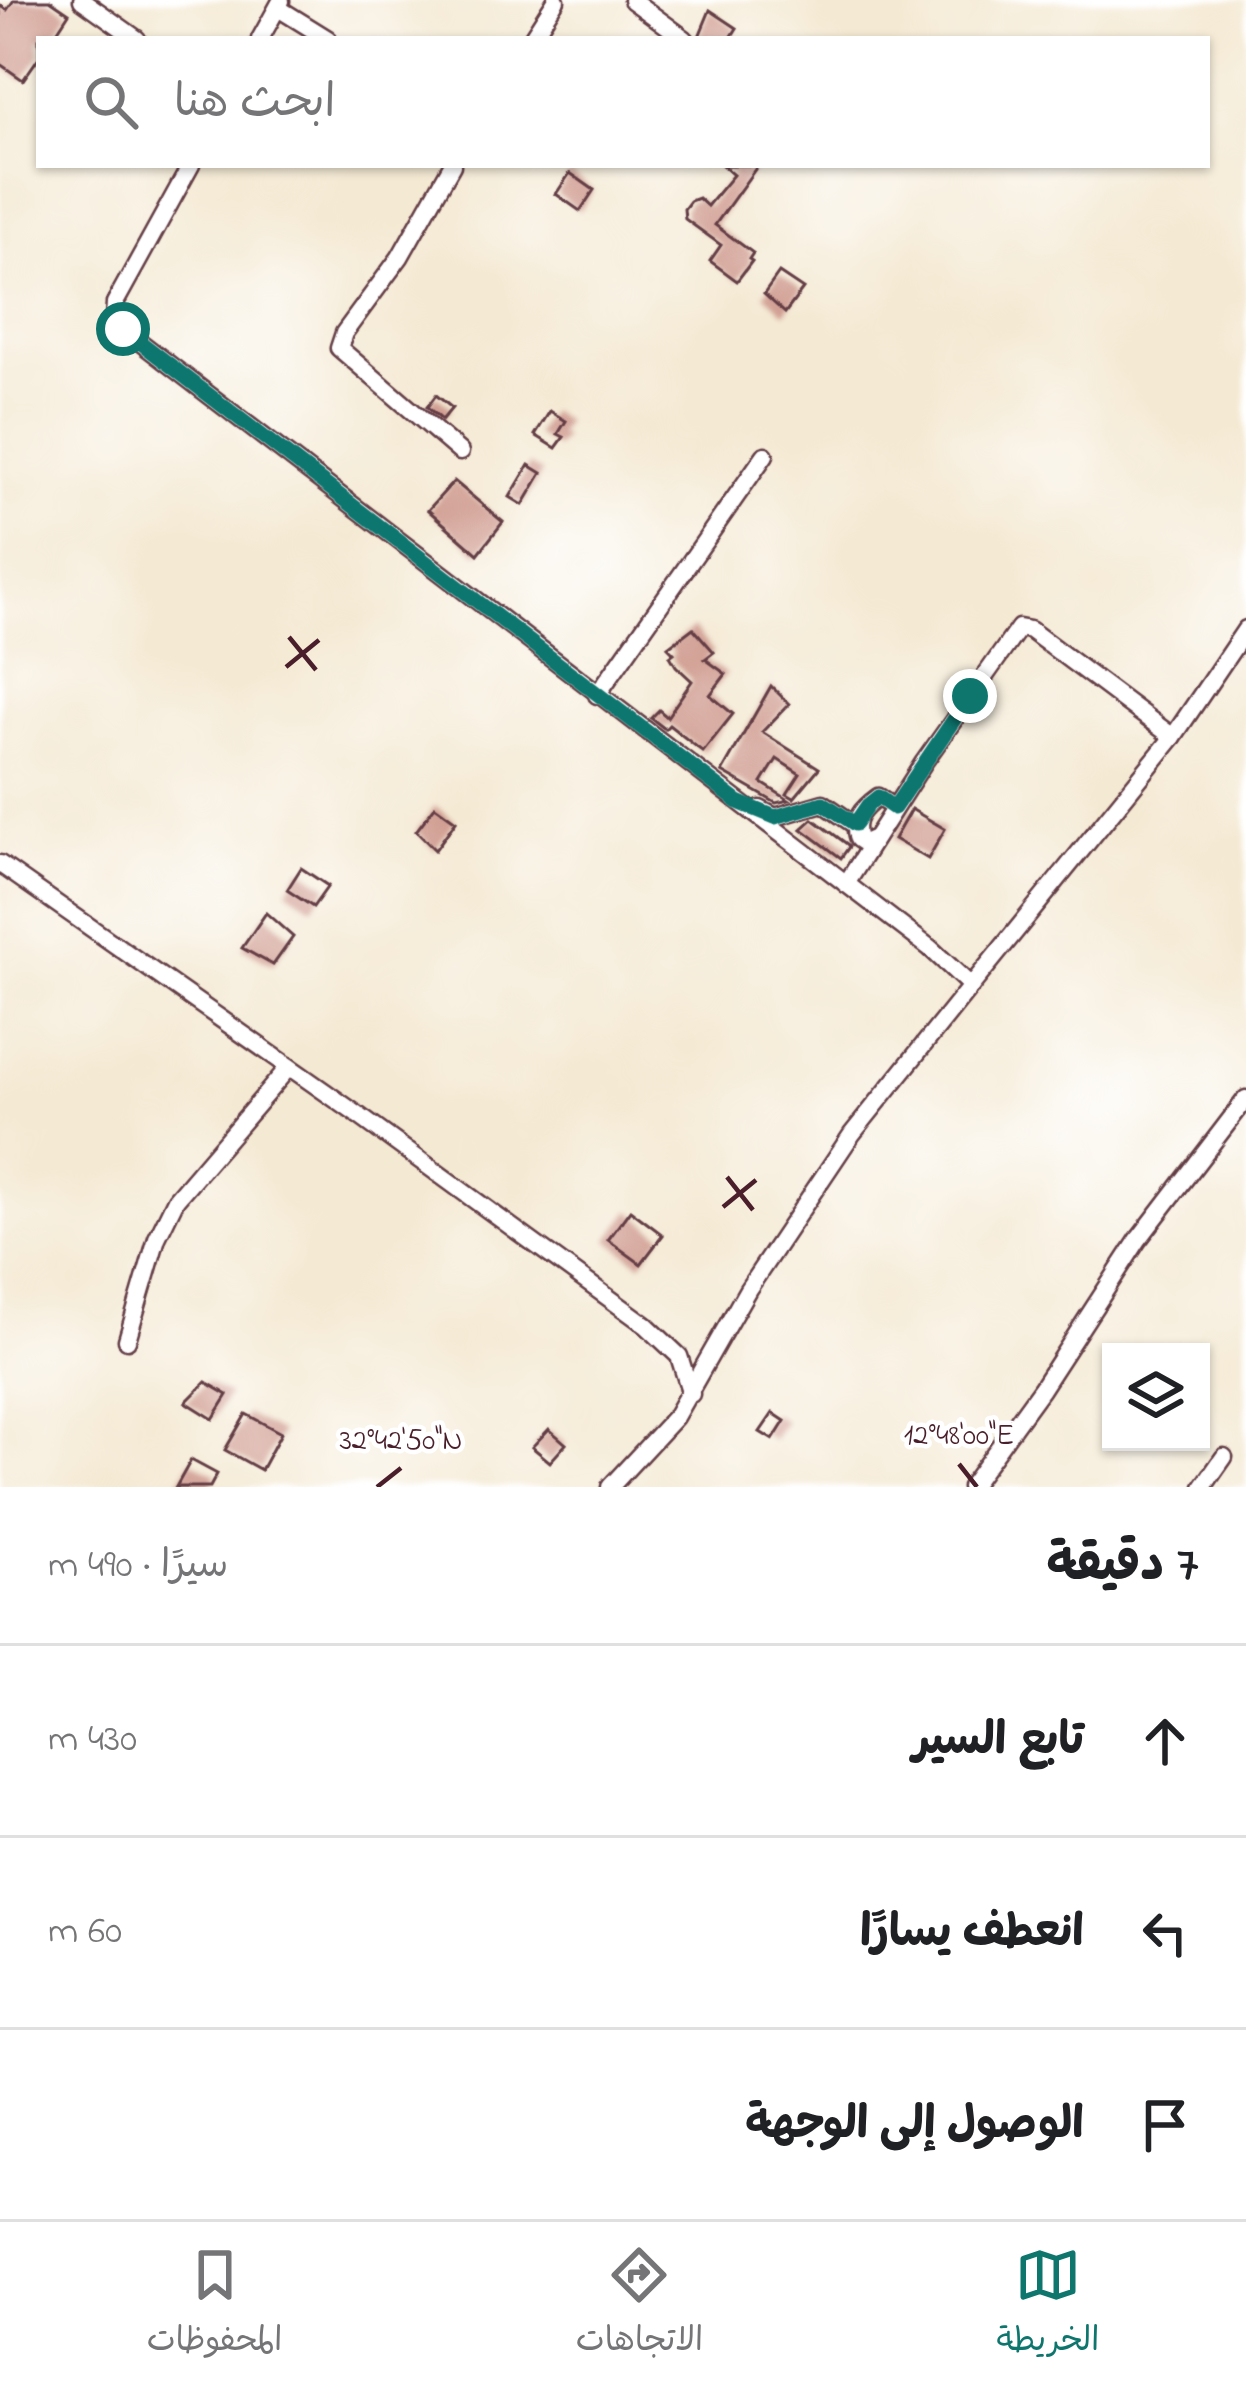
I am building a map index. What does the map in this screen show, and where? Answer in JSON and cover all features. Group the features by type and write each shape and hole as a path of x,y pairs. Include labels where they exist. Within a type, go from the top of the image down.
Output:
{"street":[{"path":"82,0 133,36"},
{"path":"533,36 556,0"},
{"path":"632,0 681,36"},
{"path":"262,36 280,4 324,36"},
{"path":"189,168 115,303 114,316 123,329 930,948 971,986"},
{"path":"450,168 400,257 344,333 339,348 460,452"},
{"path":"597,695 765,455"},
{"path":"846,884 986,671 1022,627 1173,737"},
{"path":"610,1487 654,1442 691,1394 748,1289 852,1134 1173,737 1246,629"},
{"path":"855,824 878,797 894,808"},
{"path":"738,802 775,817 823,803 855,824 858,839 864,843 874,838"},
{"path":"0,864 646,1325 679,1356 691,1394"},
{"path":"127,1340 158,1238 176,1199 289,1067"},
{"path":"970,1487 1138,1240 1246,1099"},
{"path":"1203,1487 1224,1457"}],"building":[{"path":"14,0 50,0 69,13 54,36 36,36 36,61 23,80 0,64 0,5 7,10"},
{"path":"710,10 737,28 732,36 699,36"},
{"path":"725,168 756,168 715,225 753,253 737,281 710,261 721,245 685,219 684,209 698,198 707,206 733,175"},
{"path":"570,173 594,190 580,211 556,194"},
{"path":"779,273 803,289 785,313 764,294"},
{"path":"436,395 452,408 442,420 427,407"},
{"path":"550,411 566,421 558,434 564,437 556,448 535,435"},
{"path":"529,465 542,473 523,505 510,497"},
{"path":"454,481 503,522 478,554 428,510"},
{"path":"693,628 714,652 705,659 726,674 710,695 733,714 703,752 669,725 665,729 651,718 659,710 667,717 692,681 676,666 668,647"},
{"path":"771,686 789,704 762,732 819,768 794,798 787,794 800,774 777,759 762,783 789,800 776,803 722,772"},
{"path":"435,806 456,821 435,850 416,831"},
{"path":"911,809 945,829 928,859 894,839"},
{"path":"813,819 847,844 841,858 802,829"},
{"path":"301,868 328,886 313,907 287,890"},
{"path":"266,913 293,937 273,965 242,948"},
{"path":"630,1210 663,1235 641,1264 608,1240"},
{"path":"206,1382 228,1395 213,1419 186,1402"},
{"path":"773,1413 785,1421 773,1440 760,1432"},
{"path":"246,1414 281,1433 261,1470 225,1450"},
{"path":"549,1429 566,1444 550,1462 532,1447"},
{"path":"191,1460 217,1474 210,1487 176,1487"}],"route":[{"path":"123,329 738,802 775,817 823,803 855,824 878,797 894,808 970,696"}]}
